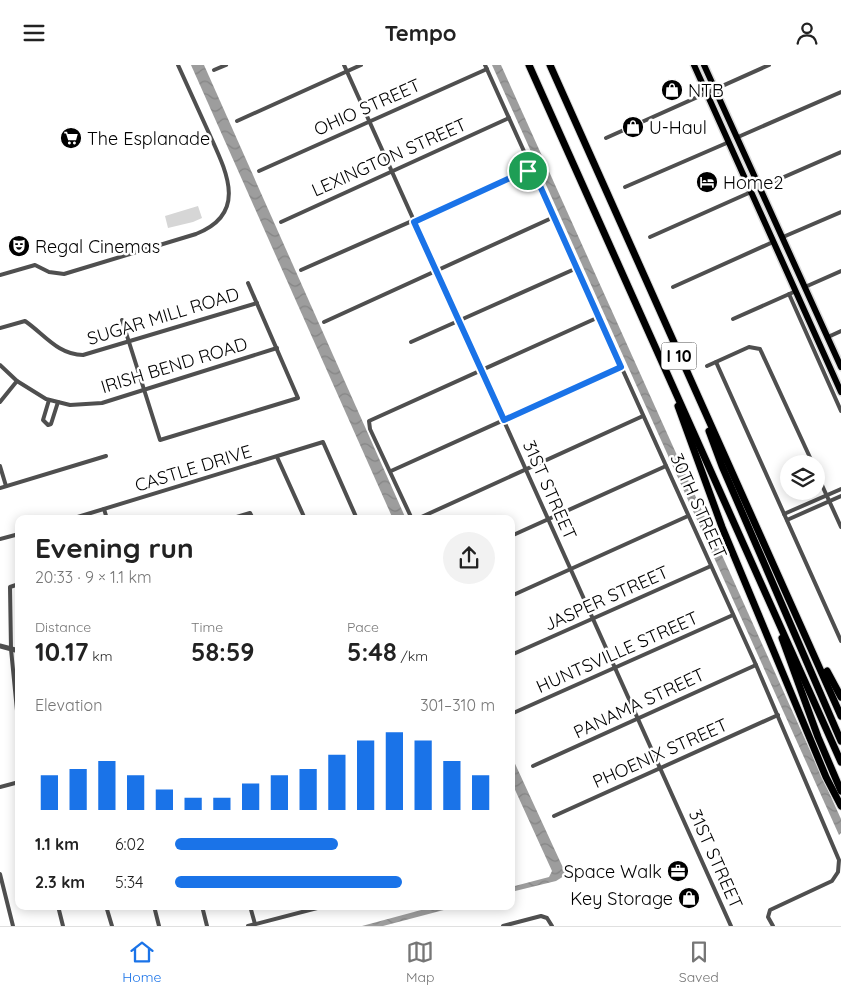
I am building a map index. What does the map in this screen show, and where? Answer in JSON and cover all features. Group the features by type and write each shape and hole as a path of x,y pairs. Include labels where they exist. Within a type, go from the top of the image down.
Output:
{"highway":[{"name":"I 10","path":"529,65 841,762"},
{"name":"I 10","path":"550,65 841,716"},
{"path":"668,372 697,465 763,628 826,777 841,806"},
{"path":"688,375 722,466 841,741"},
{"path":"775,613 818,737 841,791"},
{"path":"816,658 822,663 841,697"}],"main road":[{"path":"694,65 841,392"},
{"path":"704,65 761,187 841,367"},
{"path":"730,145 738,153 744,150"},
{"path":"739,165 745,163 750,166"},
{"path":"761,216 780,248 788,249"},
{"path":"797,295 817,329 824,330"}],"street":[{"path":"0,275 35,265 49,272 64,274 196,234 208,228 219,218 228,204 230,193 227,173 178,65"},
{"path":"214,70 226,65"},
{"name":"31ST STREET","path":"344,65 731,926"},
{"path":"237,121 360,65"},
{"path":"606,138 769,65"},
{"name":"30TH STREET","path":"486,67 756,665 836,853 839,867 836,876 826,884 770,910 768,917 772,926"},
{"name":"OHIO STREET","path":"258,171 486,67"},
{"path":"738,137 841,92"},
{"name":"LEXINGTON STREET","path":"281,221 509,118"},
{"path":"625,187 730,145"},
{"path":"761,187 841,152"},
{"path":"301,270 414,222 532,168"},
{"path":"650,237 751,192"},
{"path":"783,237 841,212"},
{"path":"324,322 554,217"},
{"path":"673,287 773,242"},
{"path":"411,342 577,268"},
{"path":"805,287 841,271"},
{"path":"122,320 160,440 298,398 248,283"},
{"path":"732,319 789,295 797,295"},
{"path":"789,295 841,411"},
{"name":"SUGAR MILL ROAD","path":"0,328 25,321 54,345 75,355 257,303"},
{"path":"410,515 370,429 370,421 599,317"},
{"path":"828,337 841,331"},
{"path":"707,366 750,347 757,347 763,353 809,455"},
{"name":"IRISH BEND ROAD","path":"0,365 17,381 49,400 70,405 102,403 277,348"},
{"path":"716,361 841,641"},
{"path":"391,471 621,367"},
{"path":"0,402 17,381"},
{"path":"49,400 43,420 48,425 51,424 58,402"},
{"path":"426,515 643,415"},
{"name":"CASTLE DRIVE","path":"84,515 323,442 355,515"},
{"path":"0,488 106,456"},
{"path":"277,457 303,515"},
{"path":"0,466 6,486"},
{"path":"515,534 666,466"},
{"path":"784,514 841,489"},
{"path":"825,491 841,527"},
{"path":"787,520 841,496"},
{"path":"104,509 106,515"},
{"path":"515,594 688,516"},
{"path":"0,539 15,535"},
{"name":"JASPER STREET","path":"515,653 711,566"},
{"path":"15,585 10,587 11,649 15,690"},
{"name":"HUNTSVILLE STREET","path":"515,712 733,615"},
{"path":"0,646 15,650"},
{"name":"PANAMA STREET","path":"533,766 756,665"},
{"name":"PHOENIX STREET","path":"554,816 778,715"},
{"path":"0,787 15,783"},
{"path":"0,874 14,926"},
{"path":"59,910 63,926"},
{"path":"107,910 112,926"},
{"path":"155,910 160,926"},
{"path":"203,910 207,926"},
{"path":"251,910 255,925"},
{"path":"248,926 310,910"},
{"path":"503,926 540,916 546,917 552,926"}],"shaded area":[{"path":"198,206 202,218 168,228 165,216"}],"water":[{"path":"191,65 204,65 404,515 391,515"},
{"path":"492,65 501,65 841,819 841,833 839,835"},
{"path":"515,764 565,872 564,876 556,881 515,891 515,886 549,877 552,871 515,790"},
{"path":"421,910 444,910 383,926 362,926"}],"place":[{"name":"NTB","path":"672,90"},
{"name":"U-Haul","path":"633,127"},
{"name":"The Esplanade","path":"71,138"},
{"name":"Home2","path":"707,182"},
{"name":"Regal Cinemas","path":"19,246"},
{"name":"Space Walk","path":"678,871"},
{"name":"Key Storage","path":"689,898"}],"route":[{"path":"532,168 621,367 504,420 414,222 528,171 532,168"}]}
